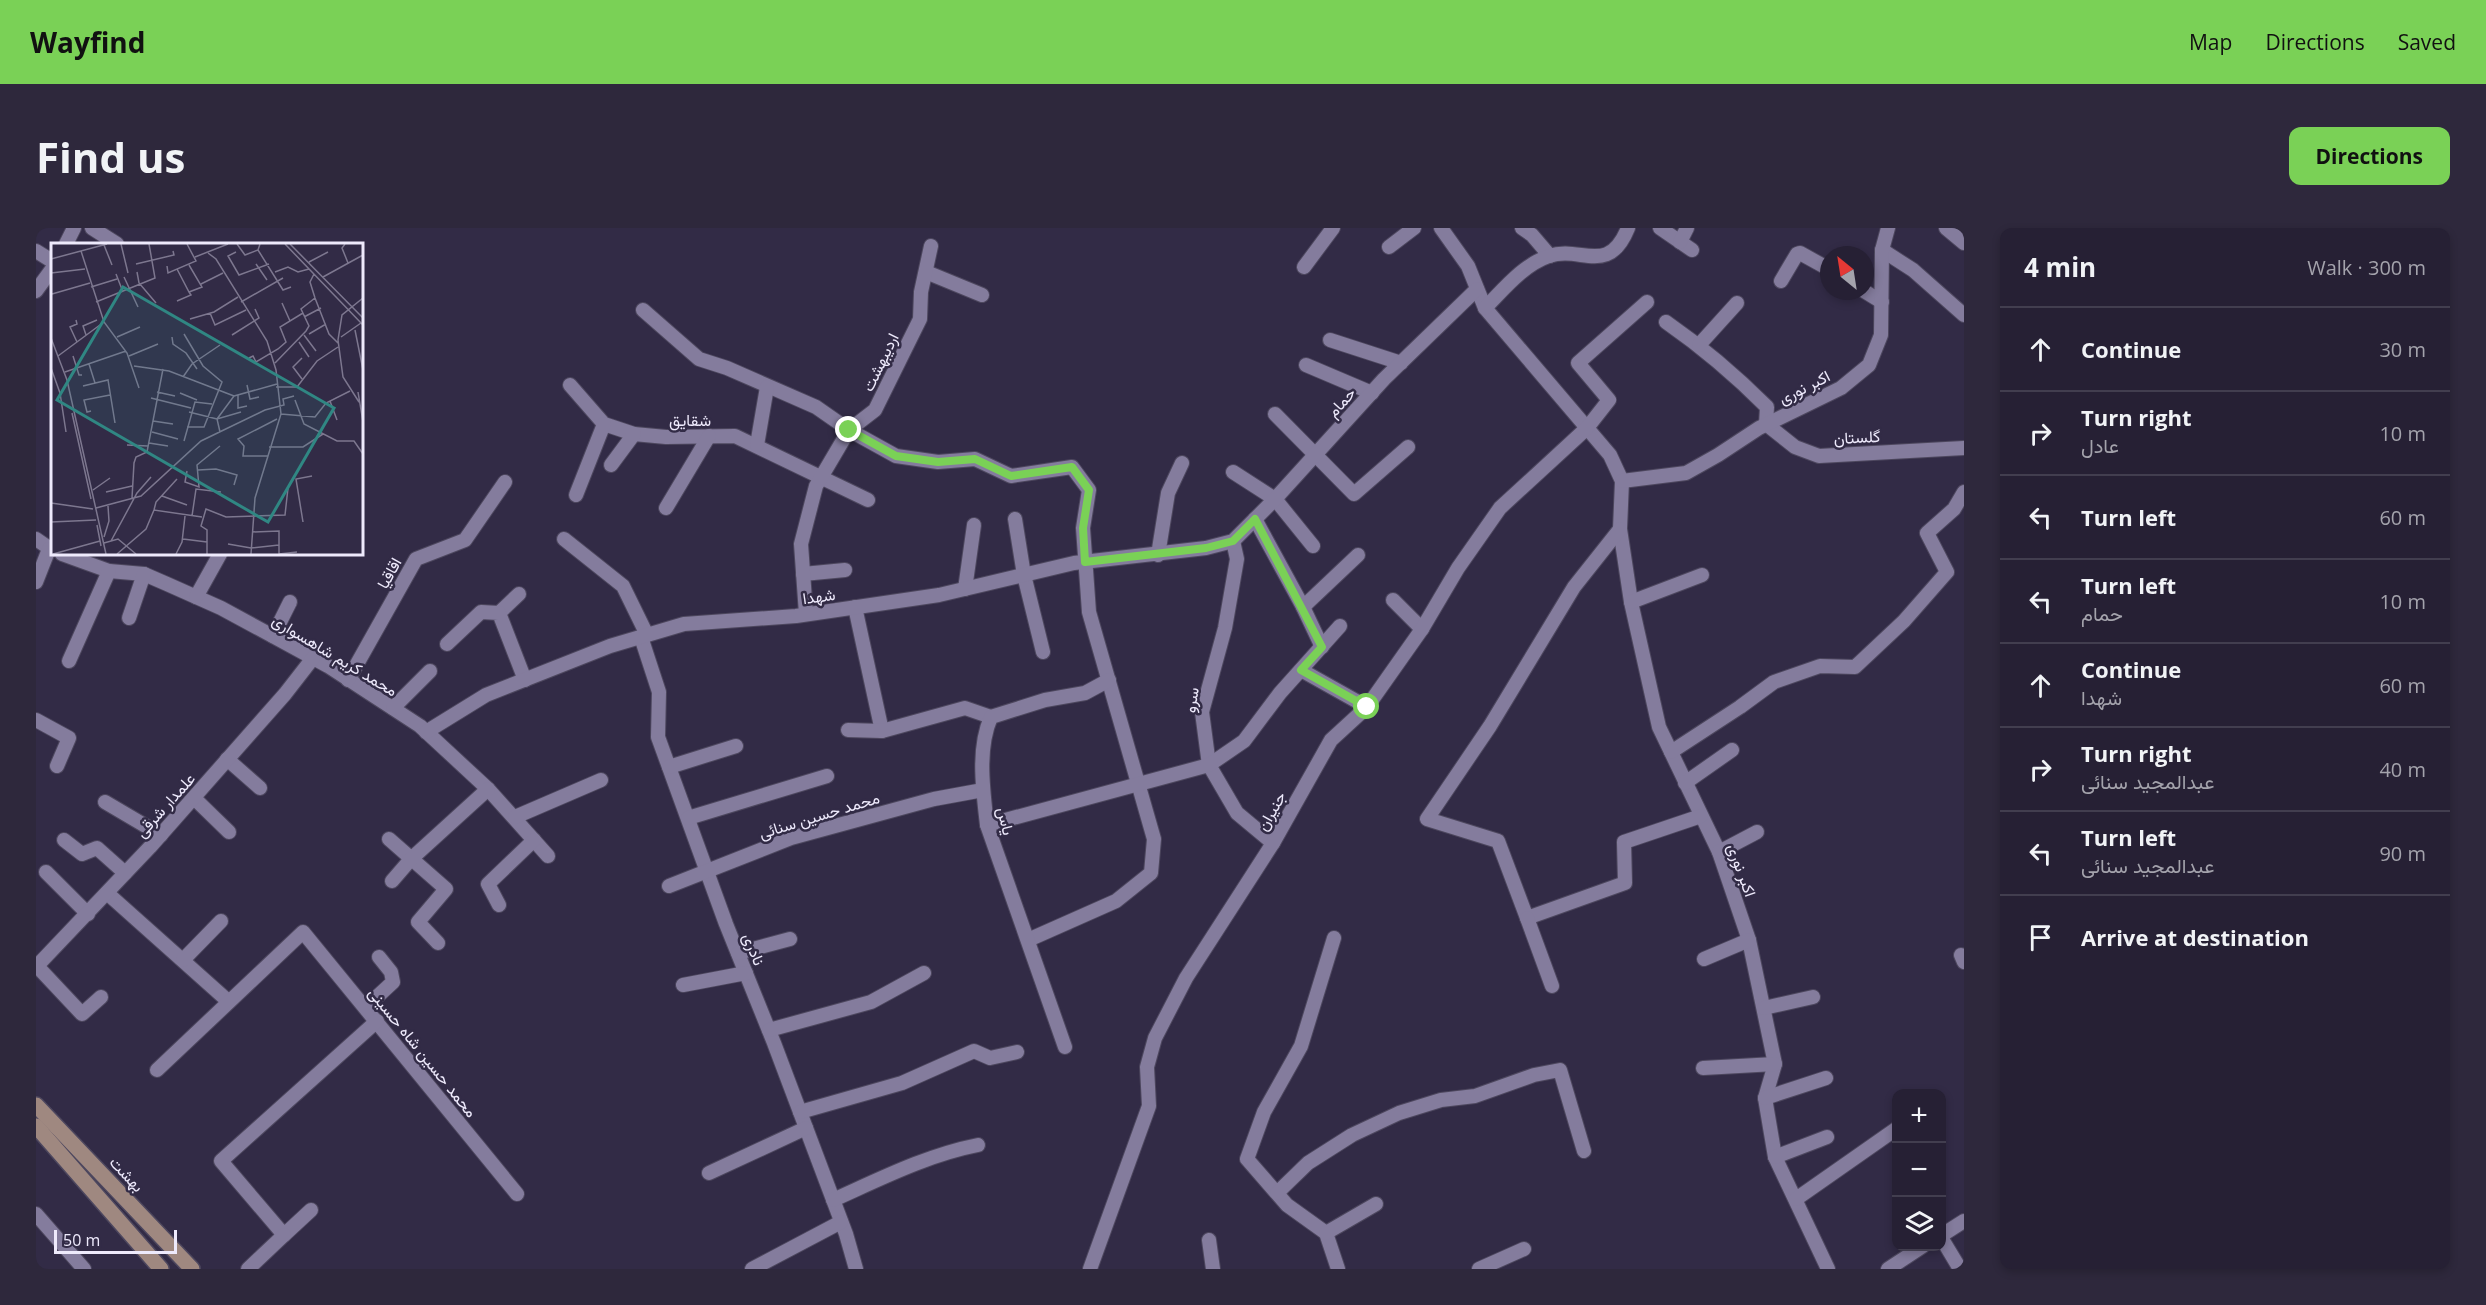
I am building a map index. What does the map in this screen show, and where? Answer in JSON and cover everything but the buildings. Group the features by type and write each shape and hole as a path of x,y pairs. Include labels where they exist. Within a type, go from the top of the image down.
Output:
{"main road":[{"name":"بهشت","path":"36,1105 192,1269"},
{"path":"38,1132 161,1269"}],"street":[{"path":"66,243 74,228"},
{"path":"92,228 115,243"},
{"path":"1304,267 1333,228"},
{"path":"1389,247 1414,228"},
{"name":"اکبر نوری","path":"1441,228 1468,266 1485,308 1610,454 1622,481 1620,529 1631,602 1659,727 1719,852 1749,940 1775,1064 1765,1098 1775,1157 1828,1269"},
{"path":"1522,228 1532,235 1550,255"},
{"path":"1485,308 1521,272 1550,255 1601,257 1613,250 1628,228"},
{"path":"1660,228 1692,250"},
{"path":"1680,242 1687,228"},
{"name":"اکبر نوری","path":"1622,481 1686,473 1766,424 1841,388 1869,365 1881,335 1882,250 1888,228"},
{"path":"1946,228 1964,243"},
{"name":"اردیبهشت","path":"806,614 801,544 820,477 849,430 875,410 920,319 921,292 931,246"},
{"path":"1882,250 1913,270 1964,315"},
{"path":"36,251 51,260"},
{"path":"1780,280 1797,254 1800,253 1820,264"},
{"path":"36,291 51,271"},
{"path":"926,272 982,295"},
{"name":"حمام","path":"1233,541 1401,363 1477,289"},
{"path":"1874,297 1882,302"},
{"name":"جنیران","path":"1090,1269 1149,1106 1147,1067 1155,1038 1186,978 1273,843 1331,740 1367,707 1422,628 1458,568 1500,508 1587,428 1609,400 1578,363 1647,302"},
{"path":"1699,345 1737,303"},
{"path":"643,310 699,359 727,368 816,407 849,430 896,456 938,462 975,459 1011,476 1072,467 1089,490 1083,528 1089,612 1154,839 1151,873 1116,901 1028,940"},
{"path":"1666,322 1699,345 1767,407 1766,424"},
{"path":"1330,340 1401,363"},
{"path":"1306,365 1372,393"},
{"path":"570,385 604,424 576,495"},
{"path":"757,444 767,387"},
{"path":"1275,414 1354,494 1408,447"},
{"name":"شقایق","path":"604,424 634,434 666,437 735,436 757,444 868,500"},
{"name":"گلستان","path":"1766,424 1795,447 1819,456 1964,448"},
{"path":"611,465 634,434"},
{"path":"666,508 709,436"},
{"path":"1158,555 1168,493 1182,463"},
{"path":"1233,472 1275,499 1313,546"},
{"name":"اقاقیا","path":"348,680 416,559 465,540 505,482"},
{"path":"1671,752 1774,682 1820,666 1855,667 1904,621 1947,572 1927,533 1954,509 1964,492"},
{"path":"1015,519 1024,575 1043,652"},
{"path":"1255,519 1322,647"},
{"path":"965,589 974,525"},
{"path":"1552,986 1497,841 1427,819 1490,726 1574,587 1620,529"},
{"name":"محمد کریم شاهسواری","path":"36,539 51,548"},
{"name":"نادری","path":"564,539 623,586 644,636 659,692 658,737 706,870 842,1222 856,1269"},
{"name":"شهدا","path":"426,732 486,694 610,646 684,624 806,614 939,595 1085,562 1158,555 1206,548 1233,541"},
{"name":"سرو","path":"1233,541 1236,560 1225,628 1202,712 1209,765 1237,813 1273,843"},
{"path":"36,582 53,555"},
{"name":"محمد کریم شاهسواری","path":"66,555 109,571 144,574 196,597 313,658 393,708 426,732 488,789 548,856"},
{"path":"196,597 219,555"},
{"path":"1303,607 1358,555"},
{"path":"803,574 845,570"},
{"path":"69,661 109,571"},
{"path":"129,618 144,574"},
{"path":"1631,602 1702,575"},
{"path":"499,614 519,594"},
{"path":"1393,600 1422,628"},
{"path":"273,636 290,602"},
{"path":"855,607 882,731"},
{"path":"447,644 481,612 499,614"},
{"path":"499,614 525,680"},
{"path":"987,825 1209,765 1244,741 1340,626"},
{"name":"علمدار شرقی","path":"36,966 161,835 313,658"},
{"path":"1301,670 1367,707"},
{"path":"393,708 430,671"},
{"path":"848,730 882,731 965,708 991,717 1045,700 1085,693 1109,680"},
{"name":"یاس","path":"991,717 984,733 983,789 987,825 1065,1047"},
{"path":"36,720 69,738 57,766"},
{"path":"669,767 736,746"},
{"path":"1685,783 1732,750"},
{"path":"227,759 260,788"},
{"path":"688,818 827,776"},
{"path":"515,817 601,780"},
{"path":"392,881 411,859 488,789"},
{"name":"محمد حسین سنائی","path":"669,886 791,838 934,799 983,789"},
{"path":"194,798 229,832"},
{"path":"105,802 161,835"},
{"path":"1527,918 1625,883 1624,842 1701,816"},
{"path":"1719,852 1757,832"},
{"path":"389,839 446,888 418,922 438,943"},
{"path":"64,840 82,854 97,848 125,873"},
{"path":"499,905 488,884 534,840"},
{"path":"46,872 88,914"},
{"path":"106,893 228,1001 157,1070"},
{"path":"183,960 221,921"},
{"name":"محمد حسین شاه حسینی","path":"228,1001 303,932 517,1194"},
{"path":"1334,938 1321,988 1301,1046 1264,1112 1247,1159 1287,1205 1326,1233 1338,1269"},
{"path":"738,953 790,939"},
{"path":"1704,960 1749,940"},
{"path":"366,1007 393,982 391,972 378,957"},
{"path":"36,966 82,1014 101,997"},
{"path":"683,985 746,973"},
{"path":"769,1030 871,1002 924,973"},
{"path":"1764,1008 1813,997"},
{"path":"284,1234 220,1161 377,1021"},
{"path":"800,1112 902,1083 974,1051 990,1058 1017,1052"},
{"path":"1703,1068 1775,1064"},
{"path":"1277,1193 1308,1163 1352,1135 1399,1113 1441,1100 1475,1096 1534,1075 1560,1070 1584,1151"},
{"path":"1765,1098 1826,1078"},
{"path":"709,1173 806,1128"},
{"path":"1796,1199 1892,1132"},
{"path":"1775,1157 1827,1137"},
{"path":"833,1200 901,1169 957,1149 978,1145"},
{"path":"1326,1233 1376,1204"},
{"path":"248,1269 311,1210"},
{"path":"36,1214 84,1269"},
{"path":"1946,1234 1964,1221"},
{"path":"752,1269 842,1222"},
{"path":"1209,1239 1213,1269"},
{"path":"1946,1245 1960,1269"},
{"path":"1479,1269 1524,1250"},
{"path":"1888,1269 1915,1251"}],"route":[{"path":"849,430 896,456 938,462 975,459 1011,476 1072,467 1089,490 1083,528 1085,562 1206,548 1233,541 1255,519 1322,647 1301,670 1367,707"}]}
